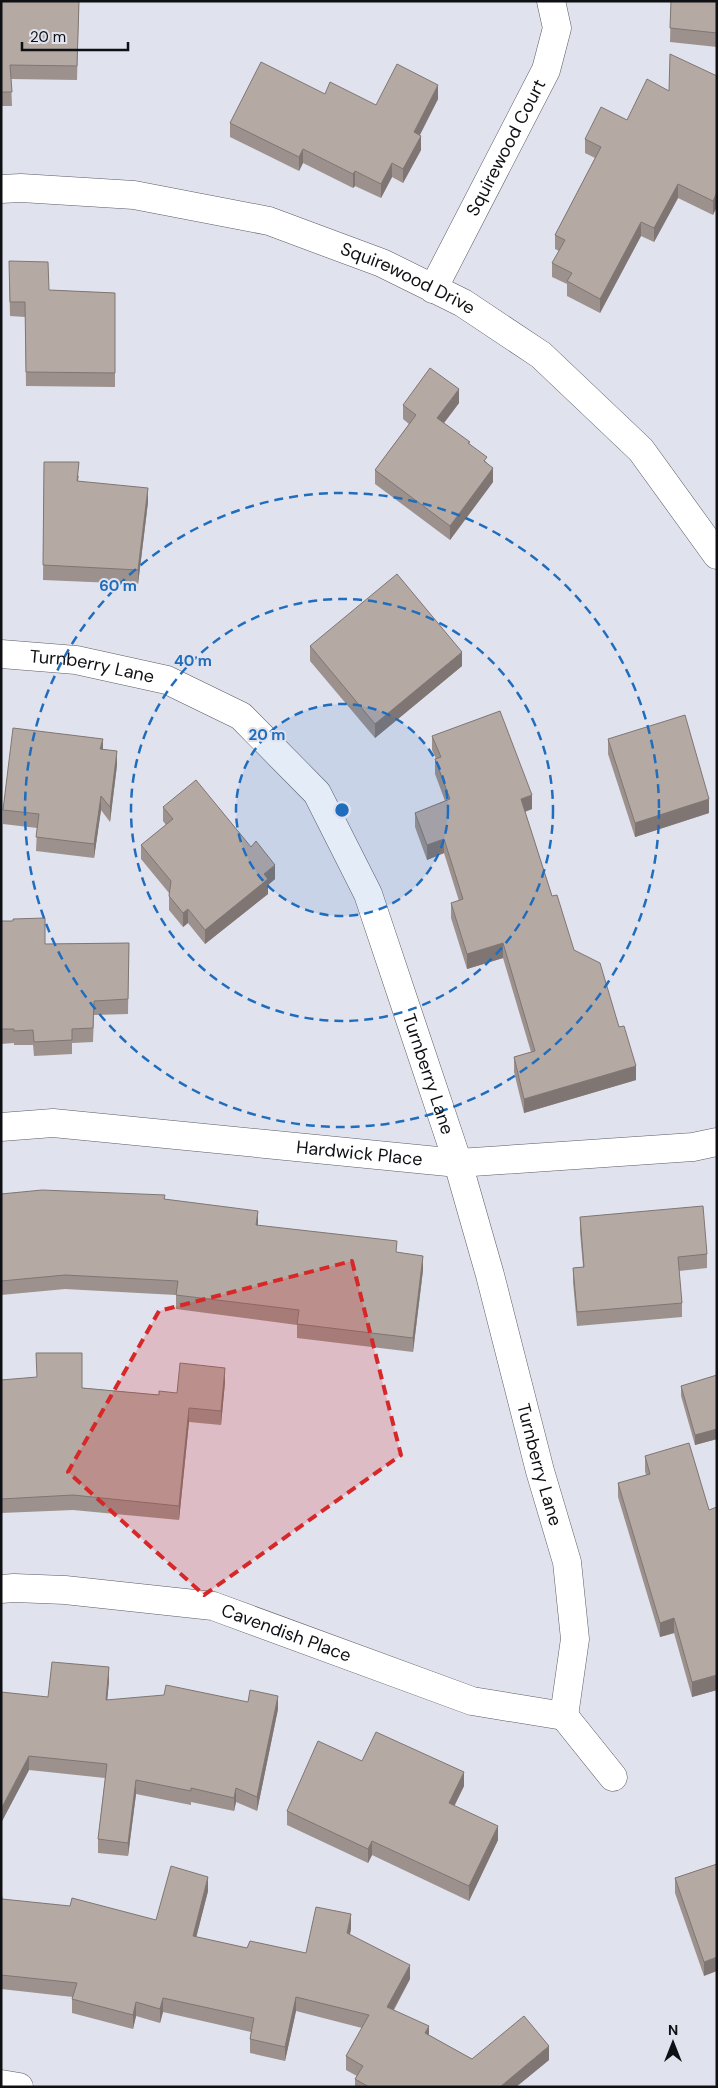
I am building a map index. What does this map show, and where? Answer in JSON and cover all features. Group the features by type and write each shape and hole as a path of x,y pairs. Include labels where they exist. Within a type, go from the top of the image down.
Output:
{"street":[{"name":"Squirewood Court","path":"433,289 546,70 556,28 551,1"},
{"name":"Squirewood Drive","path":"1,189 21,188 134,195 269,221 382,263 463,303 541,355 641,450 717,554"},
{"name":"Turnberry Lane","path":"1,654 76,660 167,680 241,716 317,794 368,894 458,1163 490,1275 540,1470 567,1562 575,1639 564,1716"},
{"name":"Hardwick Place","path":"1,1127 53,1123 458,1163 693,1147 717,1142"},
{"name":"Cavendish Place","path":"1,1589 65,1590 213,1606 472,1701 564,1716"},
{"path":"564,1716 613,1777"},
{"path":"1,2084 19,2087"}],"highlighted area":[{"path":"352,1261 401,1455 204,1595 68,1472 159,1311"}],"building":[{"path":"1,1 79,1 77,66 10,65 12,92 1,92"},
{"path":"671,1 717,1 717,33 670,28"},
{"path":"670,54 717,76 717,192 713,201 678,184 654,228 641,222 600,299 567,281 572,273 552,263 565,240 555,235 601,147 585,139 601,107 627,120 647,79 669,91"},
{"path":"261,62 325,94 330,82 376,105 397,64 438,85 414,132 421,136 403,169 392,163 381,184 355,171 353,174 303,149 299,157 230,123"},
{"path":"9,261 48,262 49,290 115,293 115,373 26,372 25,302 10,302"},
{"path":"430,368 459,389 437,418 487,457 484,461 493,468 450,526 375,470 416,415 403,405"},
{"path":"44,462 79,462 77,481 148,488 138,570 43,565"},
{"path":"397,574 462,652 375,724 310,646"},
{"path":"500,711 532,795 521,799 552,896 557,895 574,950 600,963 619,1027 624,1026 636,1066 524,1099 514,1057 535,1051 503,943 467,954 451,903 463,899 444,839 427,845 415,813 450,799 435,759 441,757 432,736"},
{"path":"685,715 709,799 635,823 608,739"},
{"path":"13,728 103,739 100,749 117,751 110,807 101,796 94,844 36,837 39,814 3,810"},
{"path":"196,780 251,847 256,841 275,865 264,874 268,879 205,930 188,909 183,913 169,896 171,881 141,845 173,819 163,807"},
{"path":"45,918 45,944 129,943 128,999 94,1001 93,1028 72,1029 72,1040 34,1042 33,1030 14,1031 14,1029 1,1029 1,921"},
{"path":"42,1190 165,1195 164,1199 258,1211 256,1225 397,1241 396,1252 423,1256 413,1338 297,1324 299,1310 176,1295 178,1281 65,1275 1,1281 1,1194"},
{"path":"703,1206 707,1254 678,1257 682,1303 577,1312 573,1268 584,1267 580,1217"},
{"path":"36,1353 82,1353 82,1388 159,1395 159,1391 177,1393 180,1363 225,1368 221,1411 189,1408 179,1506 73,1495 1,1499 1,1380 37,1377"},
{"path":"717,1375 717,1429 695,1435 681,1386"},
{"path":"689,1443 709,1510 717,1507 717,1675 692,1682 674,1618 660,1623 618,1483 650,1474 645,1456"},
{"path":"52,1662 109,1667 106,1700 164,1695 166,1685 248,1702 250,1690 278,1696 257,1797 236,1788 234,1798 191,1788 191,1791 136,1780 128,1843 98,1839 107,1764 29,1756 1,1809 1,1692 48,1697"},
{"path":"376,1732 464,1772 449,1803 498,1826 469,1886 372,1841 368,1849 287,1811 318,1741 362,1761"},
{"path":"717,1864 717,1957 704,1962 675,1878"},
{"path":"171,1866 208,1877 193,1936 247,1948 250,1941 306,1953 316,1907 351,1914 347,1933 410,1965 387,2007 429,2026 425,2033 472,2059 524,2016 549,2046 500,2087 369,2087 355,2079 363,2066 346,2056 369,2015 296,1997 285,2047 250,2039 254,2018 163,1998 160,2009 136,2002 133,2015 72,1999 77,1983 1,1975 1,1892 2,1899 70,1906 72,1898 156,1920"}]}
